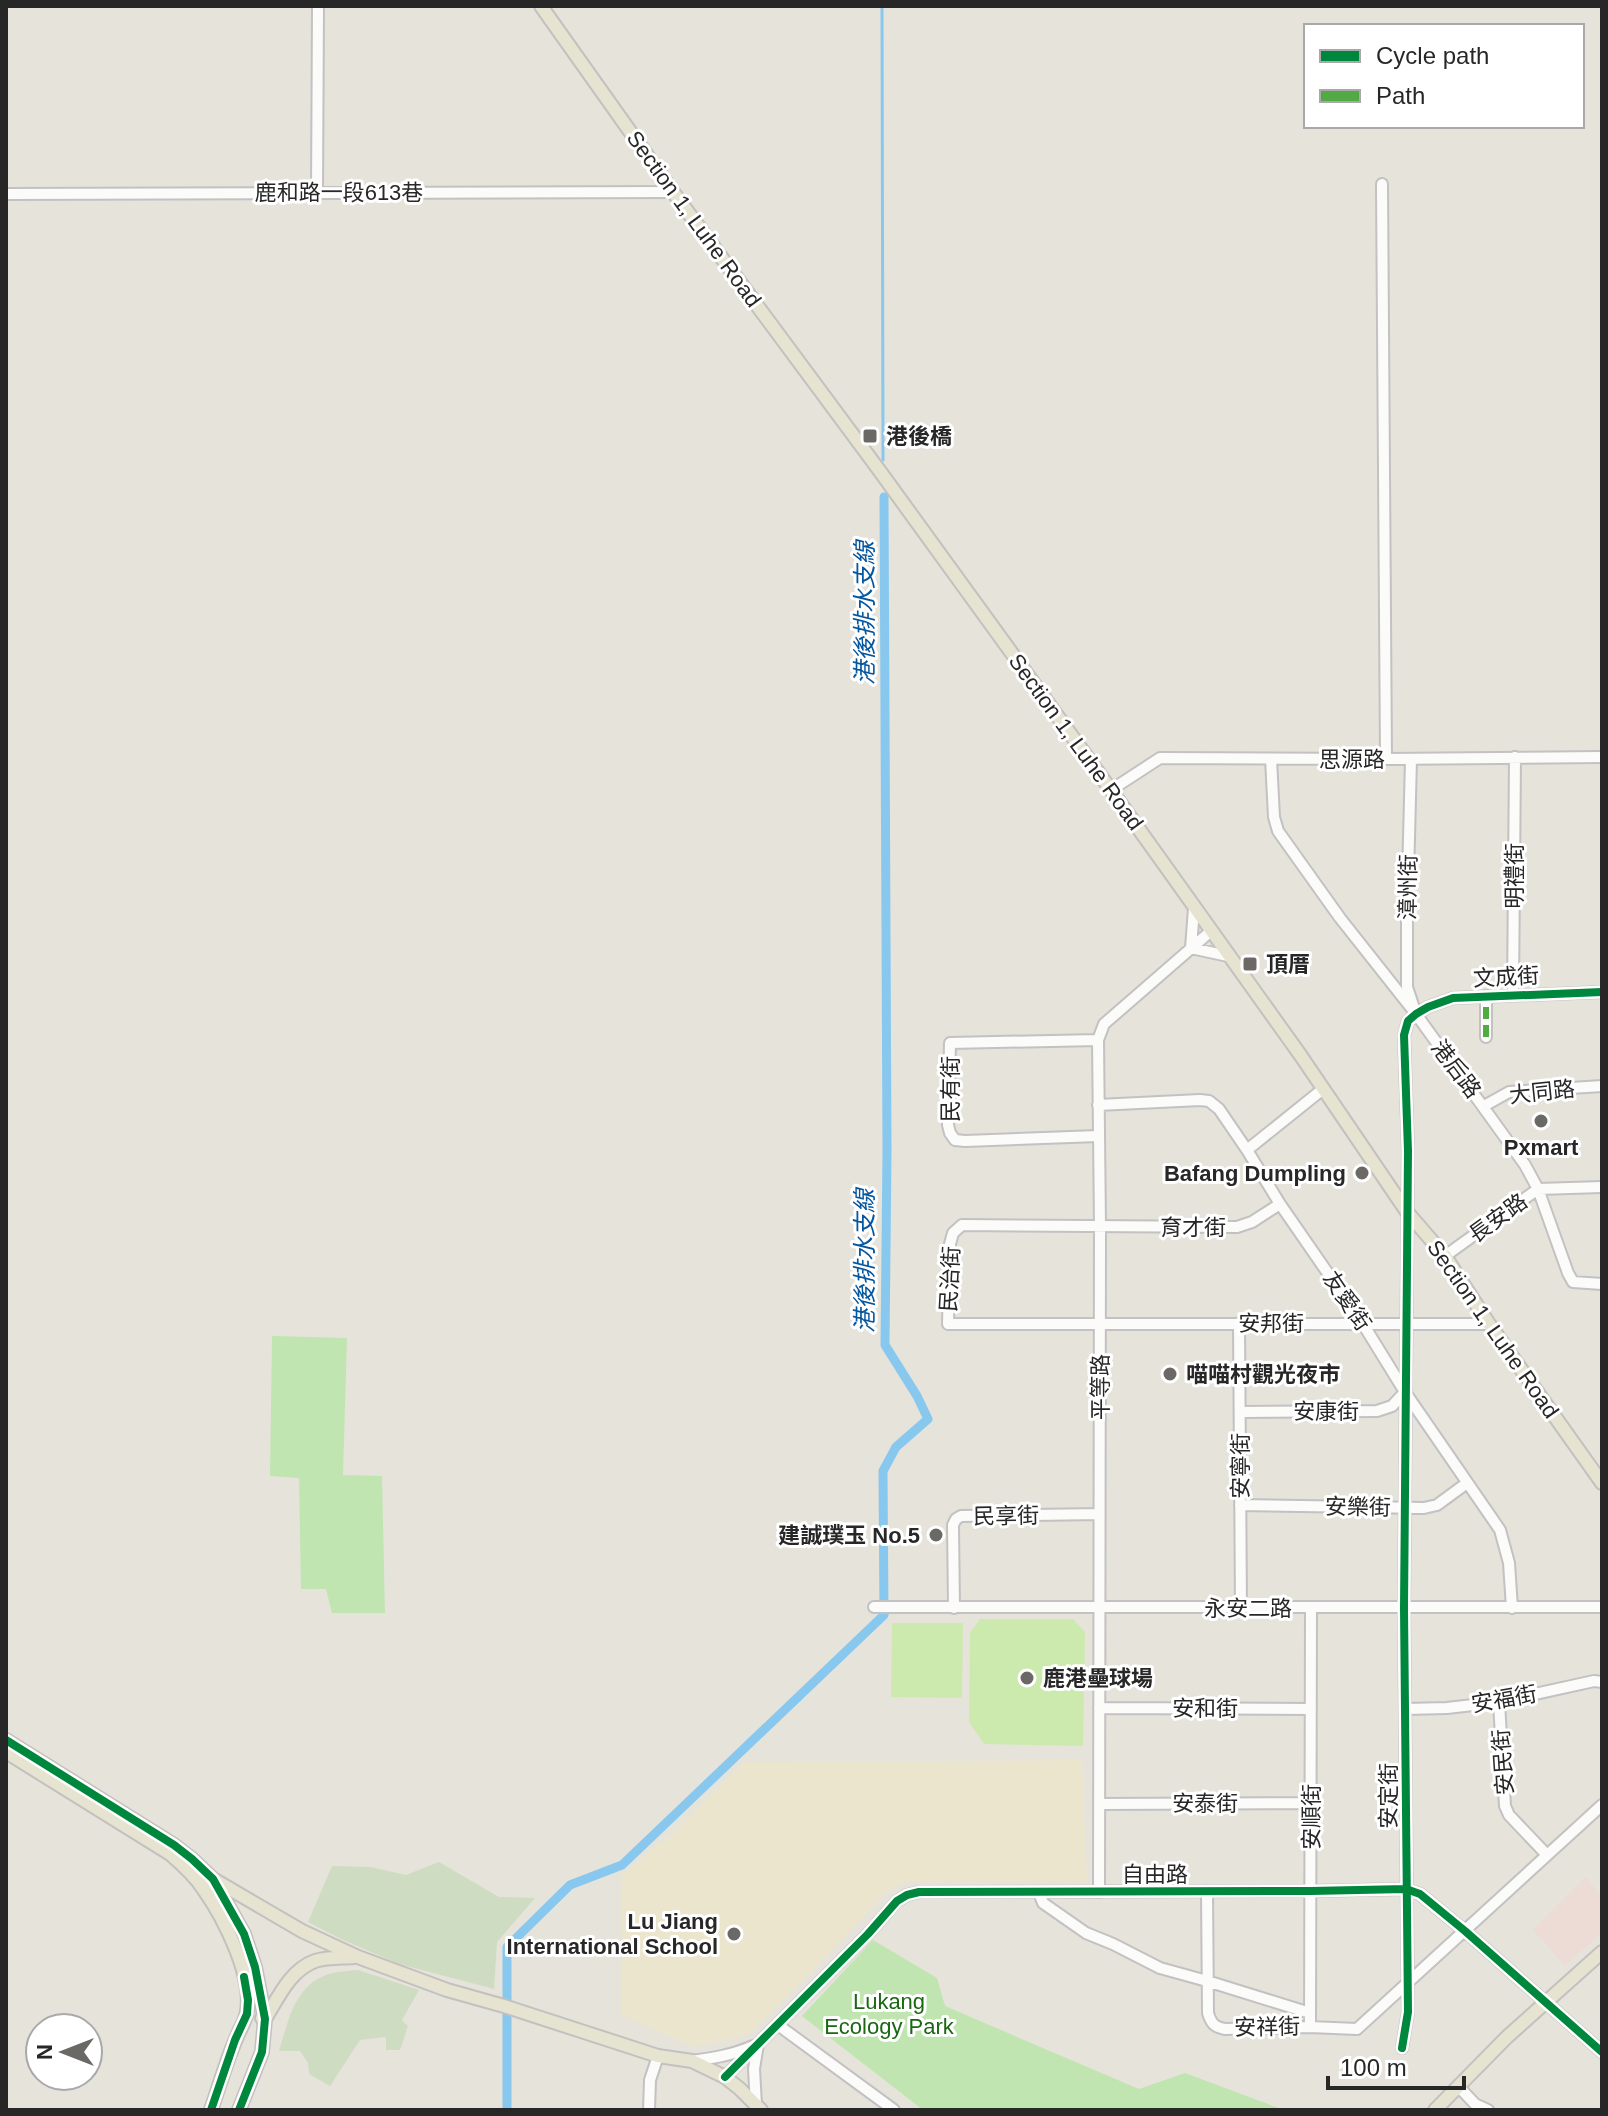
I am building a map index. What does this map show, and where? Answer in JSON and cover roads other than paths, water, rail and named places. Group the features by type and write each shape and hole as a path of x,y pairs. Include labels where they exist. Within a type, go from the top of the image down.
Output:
{"main road":[{"name":"Section 1, Luhe Road","path":"541,6 673,192 1111,790 1407,1212 1445,1256 1489,1324 1602,1483"},
{"path":"6,1740 174,1845 213,1879 302,1931 358,1957 447,1990 658,2056 692,2061 725,2077 759,2108"},
{"path":"6,1752 170,1854 187,1868 205,1890 241,1961 248,2000 247,2014 211,2110"},
{"path":"205,1890 213,1879"},
{"path":"213,1879 244,1934 255,1967 265,2019 262,2052 239,2110"},
{"path":"1435,2110 1507,2037 1602,1952"},
{"path":"265,2019 289,1979 303,1968 316,1961 358,1957"},
{"path":"247,2014 265,2019"}],"street":[{"path":"317,192 318,6"},
{"path":"1382,184 1386,759"},
{"name":"鹿和路一段613巷","path":"6,194 673,192"},
{"name":"明禮街","path":"1513,994 1515,757"},
{"name":"思源路","path":"1111,790 1160,758 1602,757"},
{"name":"港后路","path":"1271,759 1274,817 1278,831 1525,1165 1538,1189 1573,1282 1602,1284"},
{"name":"漳州街","path":"1411,759 1407,987 1416,1014"},
{"path":"1191,948 1194,908"},
{"path":"1098,1040 1104,1024 1211,931"},
{"path":"1191,948 1228,956"},
{"name":"文成街","path":"1416,1014 1453,998 1602,992"},
{"path":"1486,996 1486,1037"},
{"name":"安定街","path":"1402,2048 1408,2012 1404,1608 1408,1151 1404,1035 1408,1021 1416,1014"},
{"name":"平等路","path":"1098,1040 1099,1892"},
{"name":"民有街","path":"1098,1040 950,1043 948,1125 955,1140 965,1141 1098,1136"},
{"name":"大同路","path":"1484,1106 1509,1092 1602,1086"},
{"path":"1247,1150 1323,1089"},
{"name":"友愛街","path":"1098,1105 1200,1100 1209,1101 1219,1109 1405,1392 1500,1530 1509,1563 1512,1608"},
{"name":"長安路","path":"1445,1256 1538,1189 1602,1187"},
{"name":"育才街","path":"1100,1226 1237,1227 1252,1222 1280,1204"},
{"name":"民治街","path":"1100,1226 973,1224 957,1228 950,1244 948,1324 1100,1323"},
{"name":"安邦街","path":"1100,1323 1489,1324"},
{"name":"安寧街","path":"1239,1323 1241,1608"},
{"name":"安康街","path":"1240,1412 1377,1411 1392,1406 1405,1392"},
{"name":"安樂街","path":"1240,1505 1424,1508 1437,1505 1467,1483"},
{"name":"民享街","path":"954,1608 953,1525 956,1519 961,1516 1099,1514"},
{"name":"永安二路","path":"874,1607 1602,1607"},
{"name":"安順街","path":"1310,2027 1311,1608"},
{"name":"安福街","path":"1405,1709 1499,1702 1594,1681 1602,1682"},
{"name":"安民街","path":"1499,1702 1505,1806 1509,1815 1547,1855"},
{"name":"安和街","path":"1099,1708 1311,1709"},
{"name":"安泰街","path":"1099,1804 1311,1803"},
{"path":"1465,1931 1602,1805"},
{"path":"1406,1889 1420,1894 1465,1931 1602,2052"},
{"name":"自由路","path":"725,2077 897,1901 907,1895 919,1892 1406,1889"},
{"name":"安祥街","path":"1207,1891 1208,2013 1216,2027 1225,2029 1357,2029 1465,1931"},
{"path":"1039,1893 1043,1903 1086,1933 1160,1968 1310,2013"},
{"path":"778,2025 894,2110"},
{"path":"692,2061 740,2052 758,2043"},
{"path":"758,2043 754,2069 759,2108"},
{"path":"649,2110 650,2080 658,2056"},
{"path":"1458,2086 1475,2104 1488,2110"}],"waterway":[{"path":"882,6 883,460"},
{"name":"港後排水支線","path":"507,2110 507,1947 570,1885 622,1865 884,1615 883,1471 896,1447 928,1419 885,1345 884,497"}],"place":[{"name":"港後橋","path":"870,436"},
{"name":"頂厝","path":"1250,964"},
{"name":"Pxmart","path":"1541,1121"},
{"name":"Bafang Dumpling","path":"1362,1173"},
{"name":"喵喵村觀光夜市","path":"1170,1374"},
{"name":"建誠璞玉 No.5","path":"936,1535"},
{"name":"鹿港壘球場","path":"1027,1678"},
{"name":"Lu Jiang International School","path":"734,1934"}],"park label":[{"name":"Lukang Ecology Park","path":"889,2014"}]}
